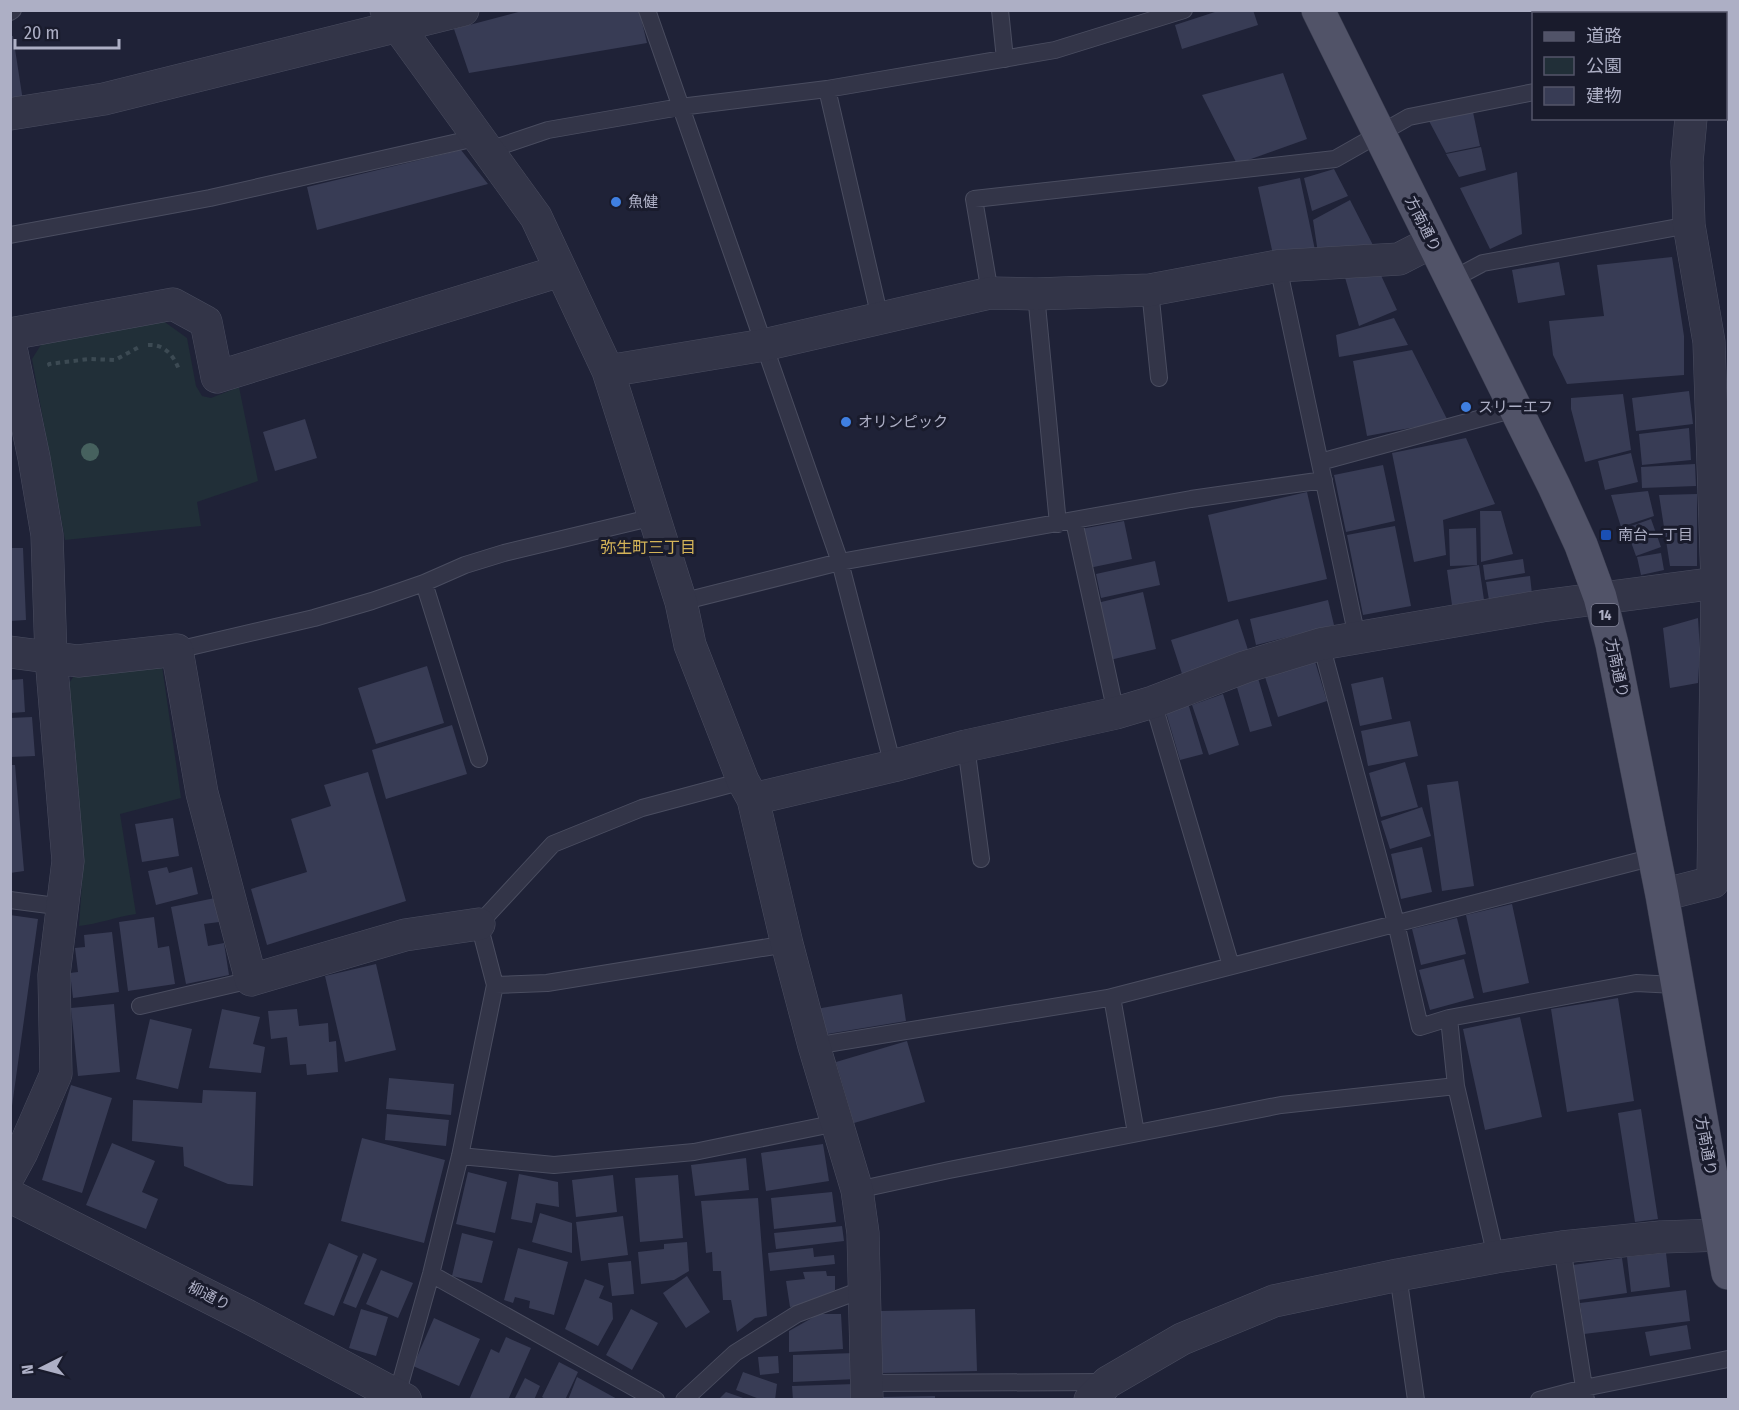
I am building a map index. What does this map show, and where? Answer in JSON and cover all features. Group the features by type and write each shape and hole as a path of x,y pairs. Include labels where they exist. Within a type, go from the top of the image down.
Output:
{"main road":[{"name":"方南通り","path":"1318,10 1554,486 1581,545 1600,597 1612,644 1662,896 1728,1274"}],"street":[{"path":"10,114 104,99 392,18 463,10"},
{"path":"392,18 536,217 608,370 681,602 690,645 748,790 814,1046 857,1190 863,1233 866,1391"},
{"path":"1662,896 1713,882 1721,848 1717,583 1719,342 1689,225 1687,162 1691,120"},
{"path":"608,370 764,345 990,293 1036,294 1150,290 1278,266 1400,259 1432,242"},
{"path":"10,334 173,304 206,322 218,377 560,271"},
{"path":"10,343 22,460 47,535 51,657 68,861 54,975 56,1074 10,1174"},
{"path":"748,790 893,766 966,746 1116,713 1153,702 1245,667 1321,644 1600,597 1717,583"},
{"path":"10,652 78,661 177,650 202,793 251,980 405,935 479,924"},
{"name":"柳通り","path":"10,1196 245,1315 399,1398"},
{"path":"1099,1391 1182,1340 1274,1301 1398,1275 1562,1247 1661,1237 1722,1235"}],"lane":[{"path":"647,10 840,562 893,766"},
{"path":"1000,10 1005,59"},
{"path":"10,235 210,198 548,130 680,107 827,88 1055,50 1184,10"},
{"path":"827,88 880,318"},
{"path":"990,293 974,200 1335,159 1410,117 1532,92"},
{"path":"1452,279 1483,263 1689,225"},
{"path":"1278,266 1357,637"},
{"path":"1150,290 1159,378"},
{"path":"1036,294 1066,522 1116,713"},
{"path":"1320,462 1515,409"},
{"path":"681,602 840,562 1191,499 1324,480"},
{"path":"177,650 314,618 372,601 424,583 465,565 504,553 654,517"},
{"path":"424,583 478,759"},
{"path":"1321,644 1396,923 1420,1027 1449,1018 1636,983 1676,985"},
{"path":"1153,702 1232,966"},
{"path":"966,746 981,859"},
{"path":"399,1398 460,1156 495,985 479,924 553,843 642,808 748,790"},
{"path":"814,1046 1112,997 1654,857"},
{"path":"10,900 64,907"},
{"path":"495,985 547,983 787,944"},
{"path":"140,1006 251,980"},
{"path":"1112,997 1136,1133"},
{"path":"1449,1018 1456,1086 1496,1257"},
{"path":"857,1190 1281,1105 1456,1086"},
{"path":"460,1156 554,1165 694,1152 837,1123"},
{"path":"1562,1247 1585,1394"},
{"path":"431,1274 656,1400"},
{"path":"1398,1275 1416,1400"},
{"path":"684,1400 735,1353 797,1314 864,1289"},
{"path":"1539,1400 1585,1394 1728,1359"},
{"path":"866,1391 1099,1391"}],"path":[{"path":"52,375 50,364 89,359 115,360 136,348 154,345 163,347 171,355 181,375"}],"green space":[{"path":"162,320 187,338 196,386 202,396 211,398 239,387 258,481 197,502 201,526 65,540 32,359 44,340"},
{"path":"162,666 181,798 120,814 136,914 79,926 83,868 67,686 76,673"}],"building":[{"path":"526,10 639,10 647,43 469,73 454,29"},
{"path":"1221,10 1253,10 1258,25 1182,49 1175,25"},
{"path":"10,36 13,36 23,101 10,103"},
{"path":"1283,73 1307,139 1237,164 1202,95"},
{"path":"1473,112 1480,146 1446,153 1429,121"},
{"path":"1481,147 1486,170 1459,177 1446,154"},
{"path":"461,150 488,184 317,230 307,187"},
{"path":"1334,169 1348,196 1312,211 1304,178"},
{"path":"1517,172 1522,234 1490,249 1460,188"},
{"path":"1300,178 1315,250 1274,259 1258,187"},
{"path":"1350,200 1375,249 1318,253 1313,220"},
{"path":"1672,257 1684,336 1684,375 1567,384 1553,355 1549,321 1604,316 1597,265"},
{"path":"1559,262 1565,295 1518,303 1512,270"},
{"path":"1379,271 1397,310 1359,326 1344,274"},
{"path":"1394,318 1408,345 1339,357 1336,335"},
{"path":"1412,350 1448,421 1367,436 1353,361"},
{"path":"1689,391 1693,424 1636,431 1632,398"},
{"path":"1623,394 1631,450 1585,462 1571,409 1571,398"},
{"path":"305,419 317,458 275,471 263,432"},
{"path":"1689,428 1691,460 1642,465 1639,434"},
{"path":"1466,438 1495,504 1443,520 1446,555 1414,562 1392,453"},
{"path":"1631,453 1638,482 1605,490 1598,461"},
{"path":"1695,464 1696,486 1642,488 1641,467"},
{"path":"1383,465 1395,521 1346,532 1334,475"},
{"path":"1648,491 1654,516 1621,527 1611,495"},
{"path":"1307,492 1327,579 1228,602 1208,515"},
{"path":"1697,494 1697,566 1670,566 1659,495"},
{"path":"1480,511 1501,511 1513,554 1481,562"},
{"path":"1651,519 1661,547 1636,556 1626,528"},
{"path":"1124,521 1132,559 1089,568 1081,529"},
{"path":"1395,526 1411,606 1363,615 1347,535"},
{"path":"1476,528 1477,565 1450,566 1449,529"},
{"path":"10,548 23,548 26,620 10,621"},
{"path":"1661,553 1664,570 1641,575 1637,557"},
{"path":"1523,559 1525,573 1485,580 1483,565"},
{"path":"1155,561 1160,585 1101,598 1096,574"},
{"path":"1479,565 1484,600 1452,605 1447,570"},
{"path":"1530,576 1532,594 1489,600 1486,582"},
{"path":"1143,592 1156,649 1110,660 1097,603"},
{"path":"1328,600 1334,625 1256,645 1250,619"},
{"path":"1698,618 1700,651 1698,683 1670,688 1663,628"},
{"path":"1238,619 1250,656 1183,677 1171,640"},
{"path":"1314,658 1327,701 1278,717 1264,674"},
{"path":"427,666 444,723 376,744 358,688"},
{"path":"1383,677 1392,719 1360,726 1351,684"},
{"path":"1258,678 1272,726 1250,732 1236,684"},
{"path":"23,679 25,712 10,713 10,680"},
{"path":"1223,694 1239,745 1209,755 1192,705"},
{"path":"1188,703 1203,754 1180,760 1165,709"},
{"path":"32,717 35,756 10,757 10,718"},
{"path":"1410,721 1418,756 1368,766 1361,731"},
{"path":"452,725 467,774 386,799 372,750"},
{"path":"1405,762 1418,807 1381,817 1369,773"},
{"path":"10,765 15,765 24,871 10,873"},
{"path":"368,772 406,901 267,945 251,889 307,872 291,819 331,806 324,785"},
{"path":"1458,781 1474,886 1442,891 1427,785"},
{"path":"1422,807 1431,836 1390,849 1381,821"},
{"path":"173,818 179,856 142,862 135,824"},
{"path":"1422,847 1432,892 1401,899 1391,854"},
{"path":"167,867 169,873 192,867 198,894 156,905 148,871"},
{"path":"215,898 219,922 204,924 208,946 224,943 229,975 186,984 171,907"},
{"path":"1512,904 1529,983 1483,993 1466,915"},
{"path":"10,915 38,919 12,1106 10,1106"},
{"path":"154,917 158,948 169,946 175,984 128,991 119,922"},
{"path":"1457,918 1466,954 1421,965 1412,929"},
{"path":"112,932 119,992 73,998 70,973 78,972 75,948 85,947 84,935"},
{"path":"1464,959 1474,998 1430,1010 1419,970"},
{"path":"376,964 396,1050 345,1062 325,976"},
{"path":"902,994 906,1021 821,1035 816,1009"},
{"path":"1618,998 1634,1101 1567,1112 1551,1009"},
{"path":"114,1004 120,1072 78,1076 71,1008"},
{"path":"222,1009 260,1017 253,1044 265,1047 261,1073 209,1068"},
{"path":"297,1009 299,1026 328,1023 329,1042 336,1041 338,1072 307,1075 306,1064 290,1065 287,1037 271,1039 268,1011"},
{"path":"1520,1017 1542,1117 1485,1130 1463,1029"},
{"path":"150,1019 192,1029 178,1089 136,1079"},
{"path":"907,1041 925,1102 854,1123 836,1062"},
{"path":"389,1078 454,1084 451,1115 386,1109"},
{"path":"71,1085 112,1098 82,1193 42,1180"},
{"path":"203,1090 256,1092 253,1186 228,1184 184,1166 183,1147 132,1141 133,1100 202,1103"},
{"path":"1641,1109 1658,1219 1635,1222 1618,1113"},
{"path":"387,1114 449,1120 446,1146 385,1140"},
{"path":"362,1138 445,1160 424,1243 341,1221"},
{"path":"112,1143 155,1161 142,1192 158,1199 146,1229 86,1205"},
{"path":"823,1144 829,1181 766,1191 761,1153"},
{"path":"746,1158 749,1190 695,1196 691,1165"},
{"path":"468,1172 507,1182 495,1233 456,1224"},
{"path":"519,1174 558,1182 559,1207 536,1203 532,1223 511,1219"},
{"path":"613,1175 617,1212 576,1217 572,1180"},
{"path":"678,1175 683,1238 640,1242 635,1178"},
{"path":"832,1192 836,1222 774,1229 771,1198"},
{"path":"758,1198 767,1316 755,1318 737,1332 731,1300 723,1300 721,1271 713,1271 712,1252 706,1253 701,1201"},
{"path":"540,1213 572,1223 572,1253 532,1242"},
{"path":"623,1216 628,1255 581,1261 576,1222"},
{"path":"842,1226 844,1241 776,1249 774,1233"},
{"path":"462,1233 493,1241 482,1283 452,1276"},
{"path":"687,1242 689,1271 674,1280 641,1284 638,1252 664,1249 664,1244"},
{"path":"329,1243 358,1256 334,1316 304,1304"},
{"path":"518,1248 568,1262 554,1315 529,1308 530,1301 515,1297 513,1303 504,1300"},
{"path":"813,1248 814,1257 834,1255 835,1264 770,1271 768,1253"},
{"path":"363,1253 377,1259 356,1308 343,1303"},
{"path":"1666,1253 1670,1287 1631,1292 1627,1257"},
{"path":"1622,1258 1627,1293 1578,1300 1573,1265"},
{"path":"631,1261 634,1294 612,1296 608,1263"},
{"path":"381,1270 413,1283 398,1318 366,1304"},
{"path":"826,1271 827,1276 835,1276 835,1290 810,1305 790,1307 786,1281 805,1279 803,1272"},
{"path":"687,1276 710,1312 686,1328 663,1293"},
{"path":"585,1279 604,1286 599,1298 612,1303 613,1319 598,1346 565,1329"},
{"path":"1686,1290 1690,1321 1584,1334 1580,1303"},
{"path":"361,1309 388,1317 376,1356 349,1348"},
{"path":"631,1309 658,1323 632,1370 606,1355"},
{"path":"975,1309 977,1371 882,1373 881,1311"},
{"path":"819,1314 841,1314 843,1349 789,1352 789,1331"},
{"path":"434,1318 480,1339 459,1386 413,1366"},
{"path":"1687,1325 1691,1349 1650,1356 1645,1332"},
{"path":"506,1337 531,1348 508,1400 469,1400 491,1349 499,1353"},
{"path":"855,1353 856,1379 793,1382 793,1355"},
{"path":"778,1356 779,1373 760,1375 758,1357"},
{"path":"559,1362 578,1372 565,1400 547,1400 542,1397"},
{"path":"743,1372 777,1384 775,1400 762,1400 736,1390"},
{"path":"577,1377 619,1400 568,1400"},
{"path":"525,1378 540,1386 534,1400 514,1400"},
{"path":"856,1384 857,1400 793,1400 792,1386"},
{"path":"726,1392 746,1399 746,1400 718,1400"},
{"path":"935,1396 935,1400 881,1400 881,1397"}],"place":[{"name":"魚健","path":"616,202"},
{"name":"スリーエフ","path":"1466,407"},
{"name":"オリンピック","path":"846,422"},
{"name":"南台一丁目","path":"1606,535"}],"district":[{"name":"弥生町三丁目","path":"648,547"}]}
